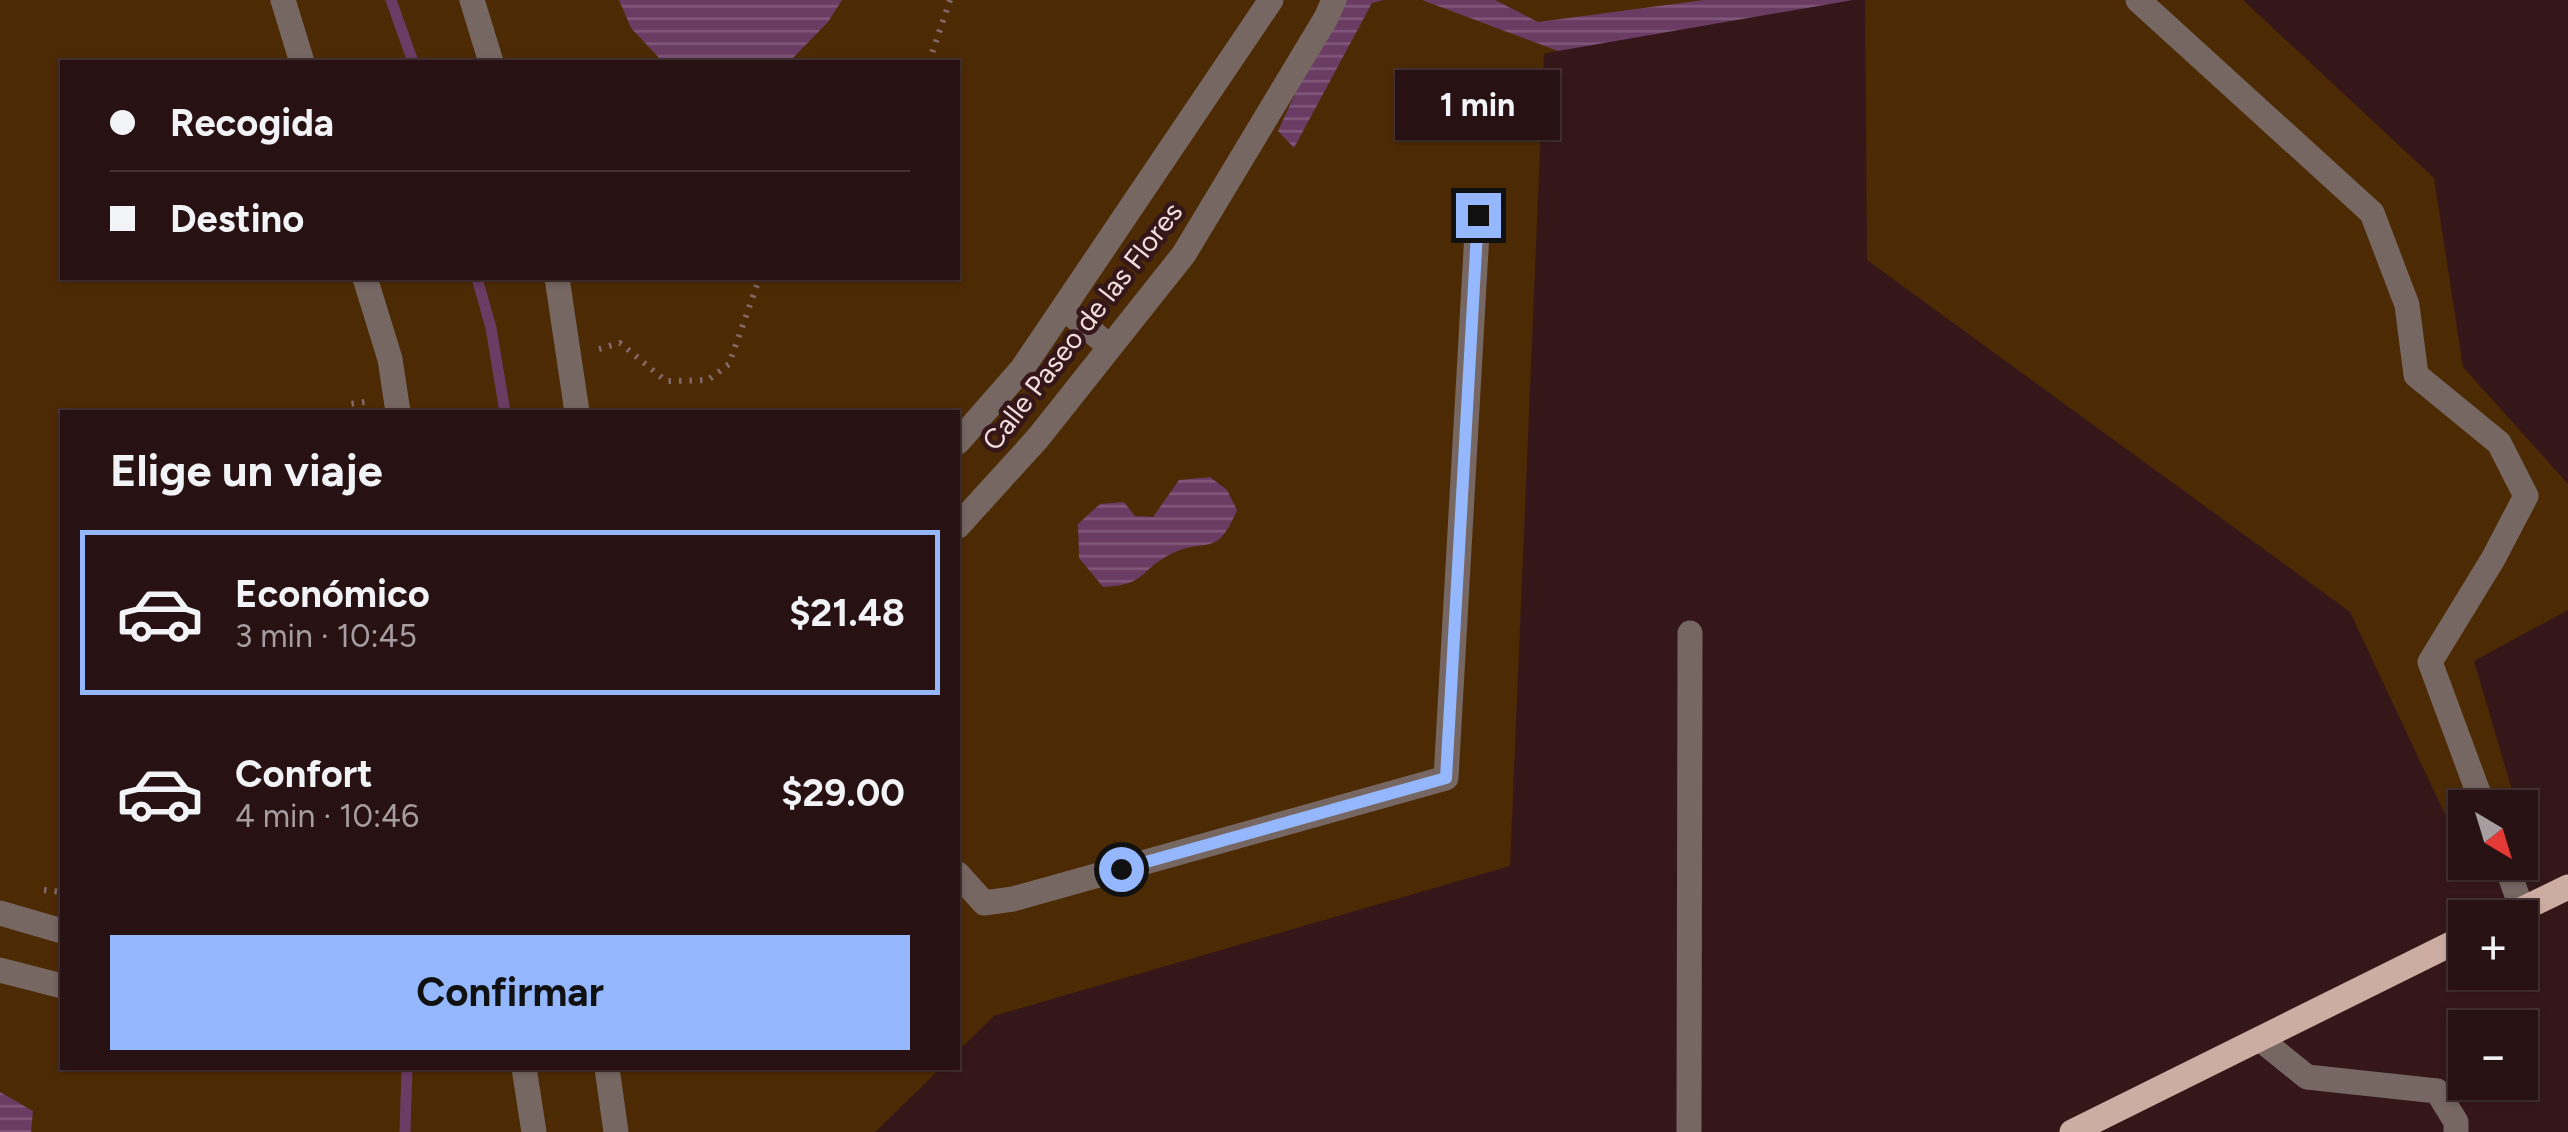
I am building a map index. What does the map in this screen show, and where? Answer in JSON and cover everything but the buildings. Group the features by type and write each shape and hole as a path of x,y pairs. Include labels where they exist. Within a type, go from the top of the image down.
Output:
{"main road":[{"path":"2538,901 2568,887"},
{"path":"2072,1132 2448,945"}],"street":[{"path":"283,0 301,60"},
{"path":"472,0 490,60"},
{"name":"Calle Paseo de las Flores","path":"960,440 1022,369 1271,0"},
{"path":"2138,0 2372,214 2407,305 2416,375 2499,443 2526,496 2430,662 2477,790"},
{"name":"Calle Paseo de las Flores","path":"960,524 1038,438 1184,254 1330,9"},
{"path":"960,876 984,903 1012,899 1446,778 1478,215"},
{"path":"367,280 390,358 398,410"},
{"path":"557,280 576,410"},
{"path":"1064,308 1110,348"},
{"path":"1690,633 1690,1132"},
{"path":"0,913 60,929"},
{"path":"0,970 60,985"},
{"path":"2260,1039 2307,1077 2437,1091 2456,1122 2456,1132"},
{"path":"524,1070 534,1132"},
{"path":"607,1070 616,1132"}],"path":[{"path":"930,60 950,0"},
{"path":"566,358 620,344 666,381 708,380 729,364 762,280"}],"shaded area":[{"path":"0,0 1766,0 1544,54 1510,866 994,1016 960,1049 960,410 60,410 60,1070 939,1070 875,1132 0,1132"},
{"path":"619,0 842,0 828,22 791,60 661,60 631,28"},
{"path":"1341,0 1384,0 1372,3 1294,148 1278,131"},
{"path":"1422,0 1495,0 1538,22 1704,0 1853,0 1558,51"},
{"path":"1865,0 2243,0 2434,178 2463,367 2568,484 2568,610 2474,661 2512,790 2448,790 2448,821 2350,612 1867,260"},
{"path":"1210,477 1227,490 1237,510 1230,526 1216,541 1171,554 1135,580 1117,586 1103,587 1079,558 1078,524 1100,504 1124,502 1135,516 1153,517 1179,480"},
{"path":"0,1092 33,1111 31,1132 0,1132"}],"waterway":[{"path":"391,0 412,60"},
{"path":"478,280 491,328 505,410"},
{"path":"405,1132 407,1070"}],"route":[{"path":"1121,869 1446,778 1478,215"}]}
